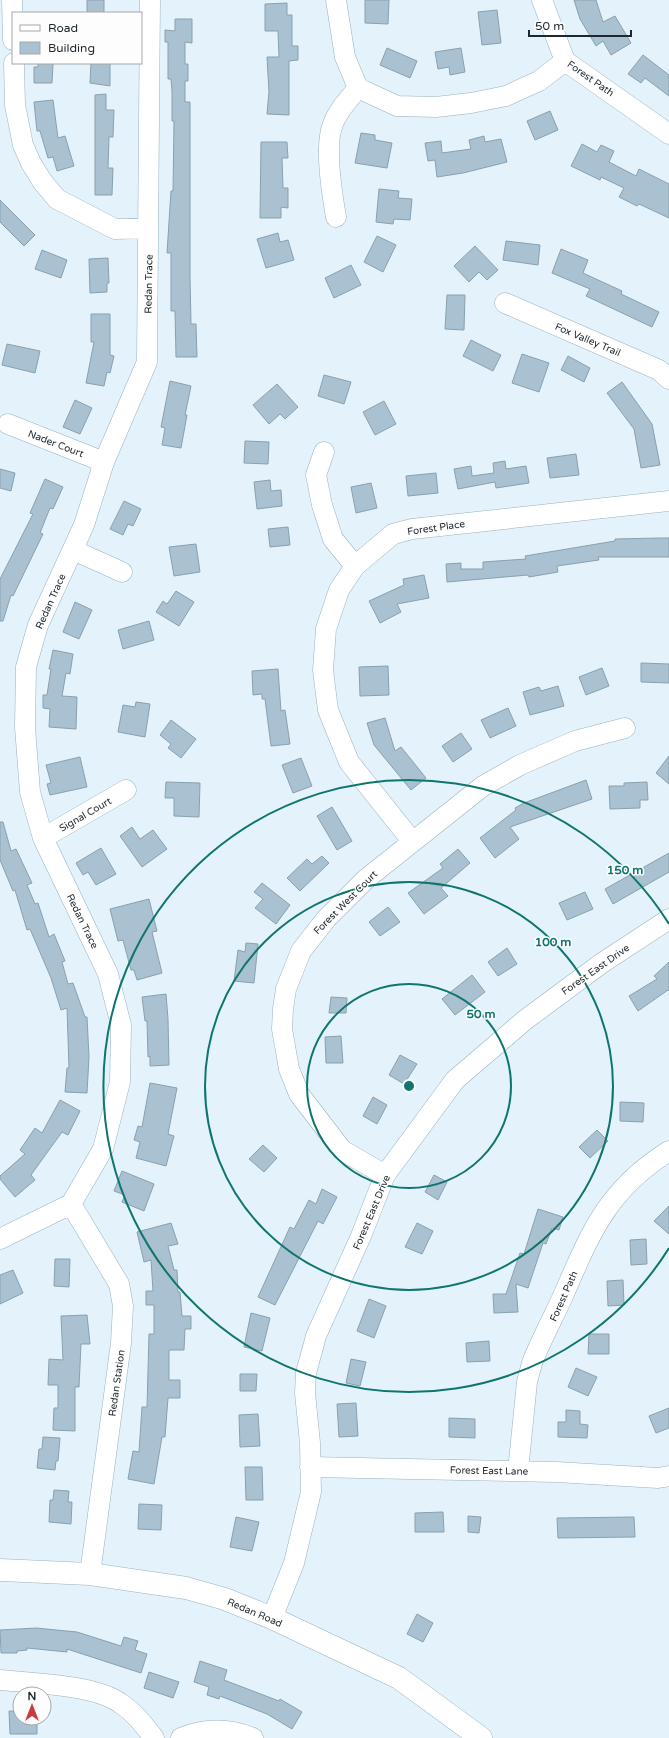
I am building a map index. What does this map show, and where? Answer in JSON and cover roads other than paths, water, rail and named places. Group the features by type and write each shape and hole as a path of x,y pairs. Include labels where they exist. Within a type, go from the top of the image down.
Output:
{"main road":[{"name":"Redan Road","path":"0,1570 90,1574 186,1588 225,1599 272,1618 399,1678 481,1738"}],"street":[{"path":"12,0 12,12"},
{"name":"Redan Trace","path":"71,1204 104,1149 120,1082 121,1025 108,974 43,838 30,792 25,727 26,667 38,625 84,525 104,462 147,362 150,0"},
{"path":"336,0 344,57 358,88 397,106 436,106 471,103 513,93 540,81 565,61"},
{"name":"Forest Path","path":"542,0 565,61 669,134"},
{"path":"14,64 15,105 23,145 31,164 42,181 57,199 115,229 148,228"},
{"path":"336,217 331,186 330,145 332,124 343,106 358,88"},
{"name":"Fox Valley Trail","path":"504,303 659,370 669,378"},
{"name":"Nader Court","path":"8,424 104,462"},
{"path":"324,452 316,475 322,505 333,539 355,566"},
{"name":"Forest Place","path":"412,841 349,762 328,710 323,670 326,629 339,590 355,566 393,534 412,529 669,501"},
{"path":"72,550 122,572"},
{"name":"Forest West Court","path":"385,1175 342,1150 299,1094 289,1069 284,1050 282,1029 286,989 293,970 313,934 366,879 483,786 520,765 575,741 625,728"},
{"name":"Signal Court","path":"43,838 126,790"},
{"name":"Forest East Drive","path":"272,1618 294,1563 301,1539 311,1492 305,1393 306,1373 316,1336 361,1236 385,1175 454,1080 525,1020 602,963 669,919"},
{"name":"Forest Path","path":"518,1471 527,1382 532,1363 591,1233 609,1203 622,1188 637,1174 669,1152"},
{"path":"0,1239 71,1204"},
{"name":"Redan Station","path":"71,1204 119,1284 123,1306 121,1342 90,1574"},
{"name":"Forest East Lane","path":"310,1467 518,1471 658,1478 669,1476"},
{"path":"0,1680 56,1685 104,1695 120,1702 141,1721 154,1738"},
{"path":"180,1738 209,1730 225,1729 253,1738"}]}
